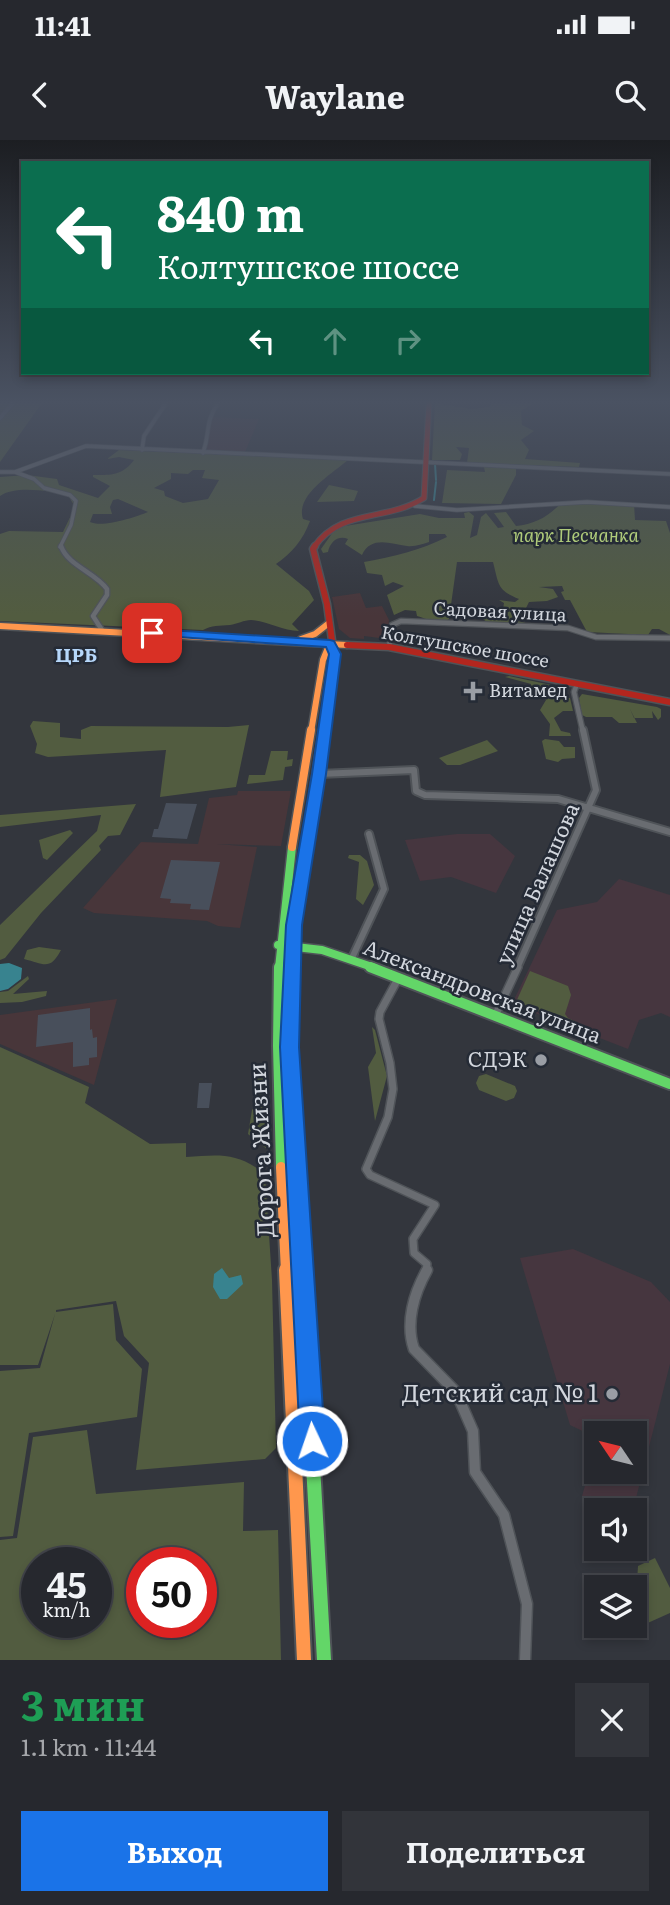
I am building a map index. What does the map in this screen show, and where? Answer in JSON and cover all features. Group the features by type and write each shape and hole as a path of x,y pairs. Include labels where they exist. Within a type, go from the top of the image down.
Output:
{"main road":[{"path":"415,506 425,494 426,474"},
{"name":"Дорога Жизни","path":"324,1660 289,1047 293,946 335,660 313,549 318,537 329,527 415,506"},
{"name":"Колтушское шоссе","path":"0,626 388,647 670,702"},
{"path":"293,641 329,626 343,639 367,645"},
{"path":"293,641 311,647 323,656"},
{"name":"Дорога Жизни","path":"304,1660 276,1048 278,945 323,656 330,643"},
{"path":"335,660 347,651 367,645"},
{"name":"Александровская улица","path":"278,945 321,950 400,977 670,1084"}],"street":[{"path":"20,474 34,479 44,488 69,495 76,501 71,525 60,547 73,563 97,577 107,589 107,595 93,616 102,630"},
{"path":"415,506 457,510 599,502 670,507"},
{"name":"Садовая улица","path":"388,647 393,625 401,621 568,628 596,638 670,638"},
{"name":"улица Балашова","path":"496,1014 596,790 574,692 577,684"},
{"path":"319,774 414,770 416,790 425,795 558,799 670,832"},
{"path":"351,960 384,889 369,834"},
{"path":"400,977 380,1012 379,1019 394,1077 394,1087 383,1132 366,1168 370,1175 435,1205 413,1238 414,1253 427,1264 428,1269 413,1301 411,1340 414,1349 456,1392 472,1431 475,1472 503,1515 527,1604 525,1660"}],"shaded area":[{"path":"360,593 366,608 382,606 389,620 387,639 364,636 364,639 350,638 339,629 332,597"},
{"path":"238,791 291,791 281,846 216,844 257,847 240,928 218,926 207,921 94,913 83,908 141,842 198,844 209,798 237,795"},
{"path":"457,834 490,834 515,856 496,893 451,877 420,881 405,840"},
{"path":"619,879 670,895 670,1017 661,1013 639,1020 628,1049 512,1004 557,910 597,902"},
{"path":"117,999 94,1085 0,1044 0,1015"},
{"name":"Детский сад № 1","path":"573,1249 651,1282 670,1302 670,1364 648,1451 648,1421 584,1421 584,1432 570,1425 520,1258"},
{"name":"Детский сад № 1","path":"585,1484 640,1484 636,1498 582,1496"}],"green space":[{"path":"171,474 171,479 154,488 183,503 208,499 219,480 202,478 204,474 330,474 316,486 304,502 303,519 310,521 304,534 296,546 276,564 309,591 314,600 292,624 299,631 251,620 203,630 0,621 0,534 9,531 63,532 75,507 68,495 52,492 24,490 0,496 0,477 27,475 57,479 59,485 98,498 110,486 93,475","holes":["118,499 148,512 111,523 90,522 93,514 112,514 110,507 113,500"]},
{"path":"446,474 516,474 501,504 442,503"},
{"path":"329,485 358,491 354,501 317,502"},
{"name":"парк Песчанка","path":"561,503 634,504 635,520 666,521 670,533 670,635 659,629 652,629 648,635 587,632 570,600 565,600 561,592 564,591 562,586 539,587 553,589 558,597 529,602 526,608 528,615 514,617 517,621 530,624 489,624 483,619 490,615 502,615 504,603 499,600 515,602 519,599 506,593 500,586 493,562 457,562 449,619 433,621 417,616 416,611 405,610 394,615 387,595 404,586 393,582 385,586 382,575 367,573 364,562 417,549 447,537 445,534 429,534 429,542 413,546 376,543 362,555 345,544 348,539 344,538 335,540 328,552 323,553 321,549 333,532 345,526 420,514 439,518 465,518 464,513 469,512 474,516 470,538 477,535 481,517 486,513 498,528 504,527 494,513 506,512 516,526 541,519"},
{"path":"505,677 551,685 544,687 546,693 570,698 573,711 563,711 554,718 561,731 570,733 571,736 549,736 550,724 540,710 546,700 531,688 531,684"},
{"path":"582,694 657,707 661,709 661,717 658,720 652,711 653,718 634,718 637,723 619,723 612,717 586,717 582,715 579,698"},
{"path":"33,721 60,723 60,737 81,739 81,730 91,726 249,725 236,787 160,797 166,750 48,757 35,753 37,744 30,726"},
{"path":"487,740 498,751 460,765 447,765 439,758"},
{"path":"542,741 559,741 564,747 575,747 575,758 558,762 546,759"},
{"path":"271,751 288,751 287,760 293,759 292,766 285,767 283,780 247,784 249,775 265,775"},
{"path":"136,804 120,835 108,836 99,846 101,850 41,913 5,958 0,960 0,925 97,831 101,815 0,827 0,815"},
{"path":"70,830 73,833 47,860 43,858 39,840"},
{"path":"349,855 360,855 367,861 374,885 363,905 356,899 359,862 348,858"},
{"path":"39,947 61,950 53,961 46,964 24,959 27,950"},
{"path":"530,971 568,986 571,995 565,1014 591,1029 590,1031 516,1002"},
{"path":"28,976 29,979 13,994 47,991 46,996 22,1002 0,1003 0,992 8,991"},
{"path":"372,1027 387,1076 375,1121 368,1067 376,1053"},
{"path":"0,1047 89,1087 85,1103 150,1144 186,1143 186,1157 228,1156 246,1162 265,1174 272,1280 276,1448 265,1459 136,1470 149,1363 124,1336 116,1301 56,1310 113,1304 116,1340 142,1369 137,1417 29,1433 13,1536 0,1537 0,1371 40,1368 55,1314 38,1365 0,1365"},
{"path":"265,1064 268,1150 248,1134 252,1110 257,1104 252,1083"},
{"path":"486,1074 515,1086 517,1091 514,1098 506,1101 479,1090 476,1083 479,1076"},
{"path":"87,1430 96,1494 244,1482 243,1531 278,1530 281,1660 0,1660 0,1540 17,1538 33,1437"},
{"path":"655,1558 670,1588 670,1613 647,1623 647,1575 637,1575 638,1566"}],"water":[{"path":"9,963 22,968 21,979 8,989 0,991 0,964"},
{"path":"222,1268 229,1278 241,1275 243,1284 227,1299 220,1299 213,1287 214,1274"}],"building":[{"path":"166,803 197,804 187,839 152,837 154,829 158,829"},
{"path":"171,860 220,862 209,910 190,909 191,904 170,903 171,899 160,898"},
{"path":"90,1008 90,1030 92,1029 93,1038 97,1037 97,1057 89,1058 89,1065 73,1067 73,1042 36,1047 38,1015"},
{"path":"199,1083 212,1083 209,1108 197,1108"}],"waterway":[{"path":"436,474 436,480"},
{"path":"434,500 436,482"}],"traffic: fast":[{"path":"281,1167 278,1086 279,967 292,847"},
{"path":"278,945 322,950 412,981 670,1084"},
{"path":"291,1086 324,1660"}],"traffic: slow":[{"path":"301,639 315,634 329,623"},
{"path":"0,626 347,645"},
{"path":"292,847 323,660 330,643"},
{"path":"291,1086 289,1047 294,925 334,655"},
{"path":"281,1167 304,1660"}],"traffic: jam":[{"path":"334,655 327,604 313,549 323,535 335,526 349,520 394,512 424,498 425,474"},
{"path":"347,645 389,647 670,702"}],"place":[{"name":"Витамед","path":"473,691"},
{"name":"СДЭК","path":"541,1060"},
{"name":"Детский сад № 1","path":"612,1394"}],"district":[{"name":"ЦРБ","path":"76,655"}],"route":[{"path":"152,633 330,643 335,654 319,774 294,925 289,1047 312,1441"}]}
